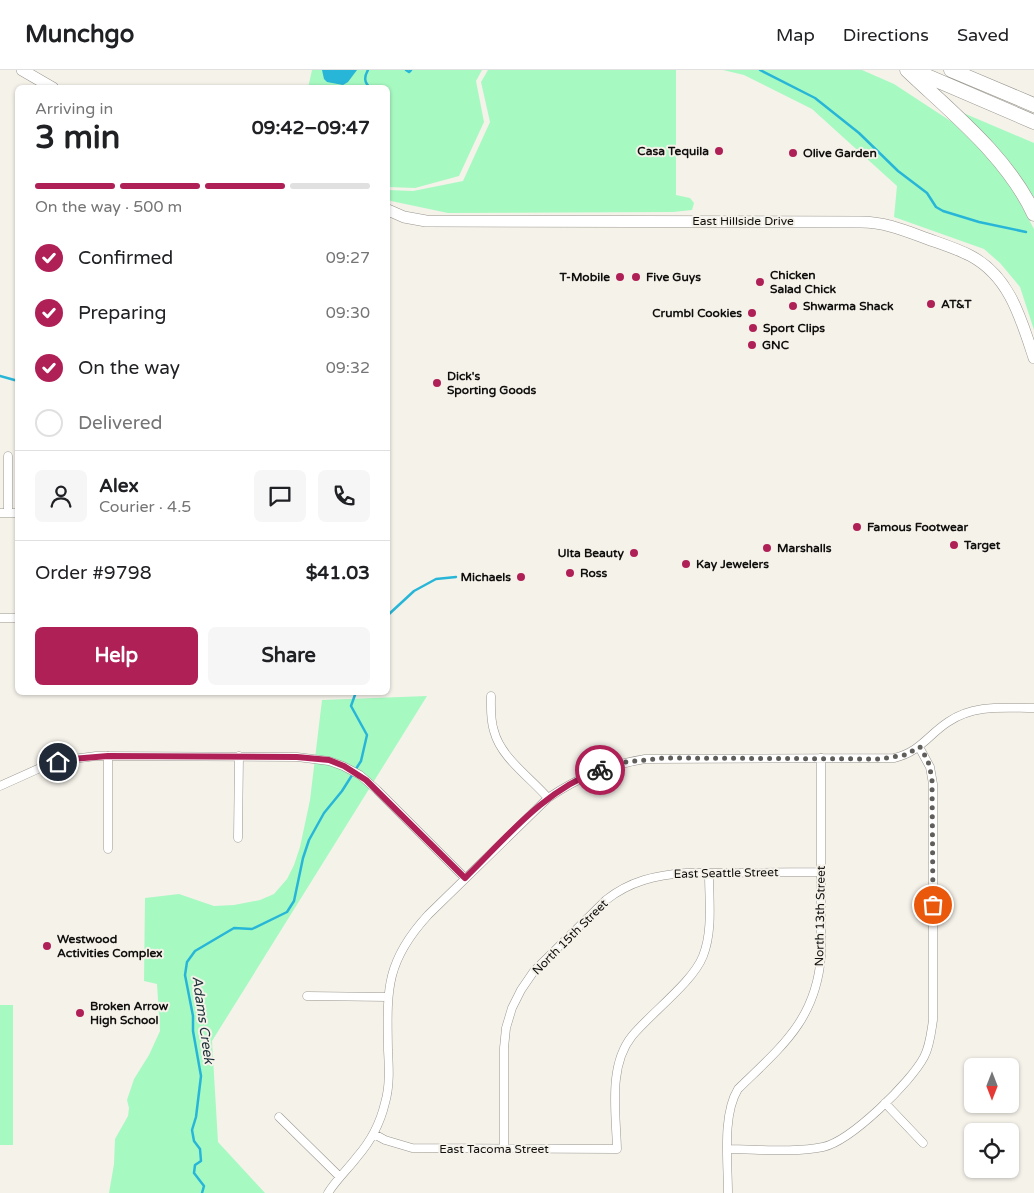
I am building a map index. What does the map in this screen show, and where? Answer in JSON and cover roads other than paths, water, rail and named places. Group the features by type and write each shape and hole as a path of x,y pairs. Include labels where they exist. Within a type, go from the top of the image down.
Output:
{"highway":[{"path":"907,70 996,157 1021,190 1034,214"},
{"path":"913,70 1034,122"},
{"path":"951,70 1034,106"}],"street":[{"path":"22,70 48,85"},
{"name":"East Hillside Drive","path":"390,211 404,217 426,221 861,222 889,225 967,254 992,271 1011,296 1034,358"},
{"path":"4,513 8,456"},
{"path":"0,618 15,618"},
{"path":"491,696 491,718 498,742 510,759 548,798"},
{"path":"328,1193 361,1153 374,1134 379,1122 388,1090 388,997 394,965 406,941 428,915 548,798 590,773 644,759 894,758 905,755 920,747 946,723 960,715 975,710 994,708 1034,708"},
{"path":"728,1149 824,1147 848,1136 885,1103 911,1076 923,1059 929,1044 933,1020 933,784 930,767 920,747"},
{"path":"0,786 49,764 72,759 108,756 238,756 329,760 360,775 465,878"},
{"path":"108,756 108,850"},
{"path":"238,756 238,838"},
{"name":"North 13th Street","path":"728,1193 728,1118 733,1097 738,1089 790,1037 800,1024 814,994 820,971 821,758"},
{"name":"East Tacoma Street","path":"374,1134 412,1148 616,1149 616,1085 619,1060 624,1048 638,1029 694,972 703,958 709,928 709,872"},
{"name":"East Seattle Street","path":"633,883 664,874 821,872"},
{"name":"North 15th Street","path":"504,1149 505,1037 508,1020 516,998 534,972 606,900 633,883"},
{"path":"307,996 388,997"},
{"path":"885,1103 923,1143"},
{"path":"279,1117 340,1177"}],"water":[{"path":"322,70 357,70 348,82 343,85 327,82 324,79"}],"waterway":[{"name":"Adams Creek","path":"368,70 365,79 368,85"},
{"name":"Adams Creek","path":"406,70 409,72 411,70"},
{"path":"760,70 815,98 859,133 898,171 927,193 936,207 979,222 1026,232"},
{"path":"0,376 15,380"},
{"path":"390,613 414,591 436,579 456,577"},
{"name":"Adams Creek","path":"202,1193 204,1186 194,1173 195,1165 201,1161 200,1149 194,1141 192,1130 196,1117 201,1076 185,975 187,962 195,951 234,928 252,929 287,912 294,901 303,858 309,840 324,813 342,791 361,761 367,735 351,706 355,695"}],"place":[{"name":"Casa Tequila","path":"719,151"},
{"name":"Olive Garden","path":"793,153"},
{"name":"T-Mobile","path":"620,277"},
{"name":"Five Guys","path":"636,277"},
{"name":"Chicken Salad Chick","path":"760,282"},
{"name":"AT&T","path":"931,304"},
{"name":"Shwarma Shack","path":"793,306"},
{"name":"Crumbl Cookies","path":"752,313"},
{"name":"Sport Clips","path":"753,328"},
{"name":"GNC","path":"752,345"},
{"name":"Dick's Sporting Goods","path":"437,383"},
{"name":"Famous Footwear","path":"857,527"},
{"name":"Target","path":"954,545"},
{"name":"Marshalls","path":"767,548"},
{"name":"Ulta Beauty","path":"634,553"},
{"name":"Kay Jewelers","path":"686,564"},
{"name":"Ross","path":"570,573"},
{"name":"Michaels","path":"521,577"},
{"name":"Westwood Activities Complex","path":"47,946"},
{"name":"Broken Arrow High School","path":"80,1013"}]}
